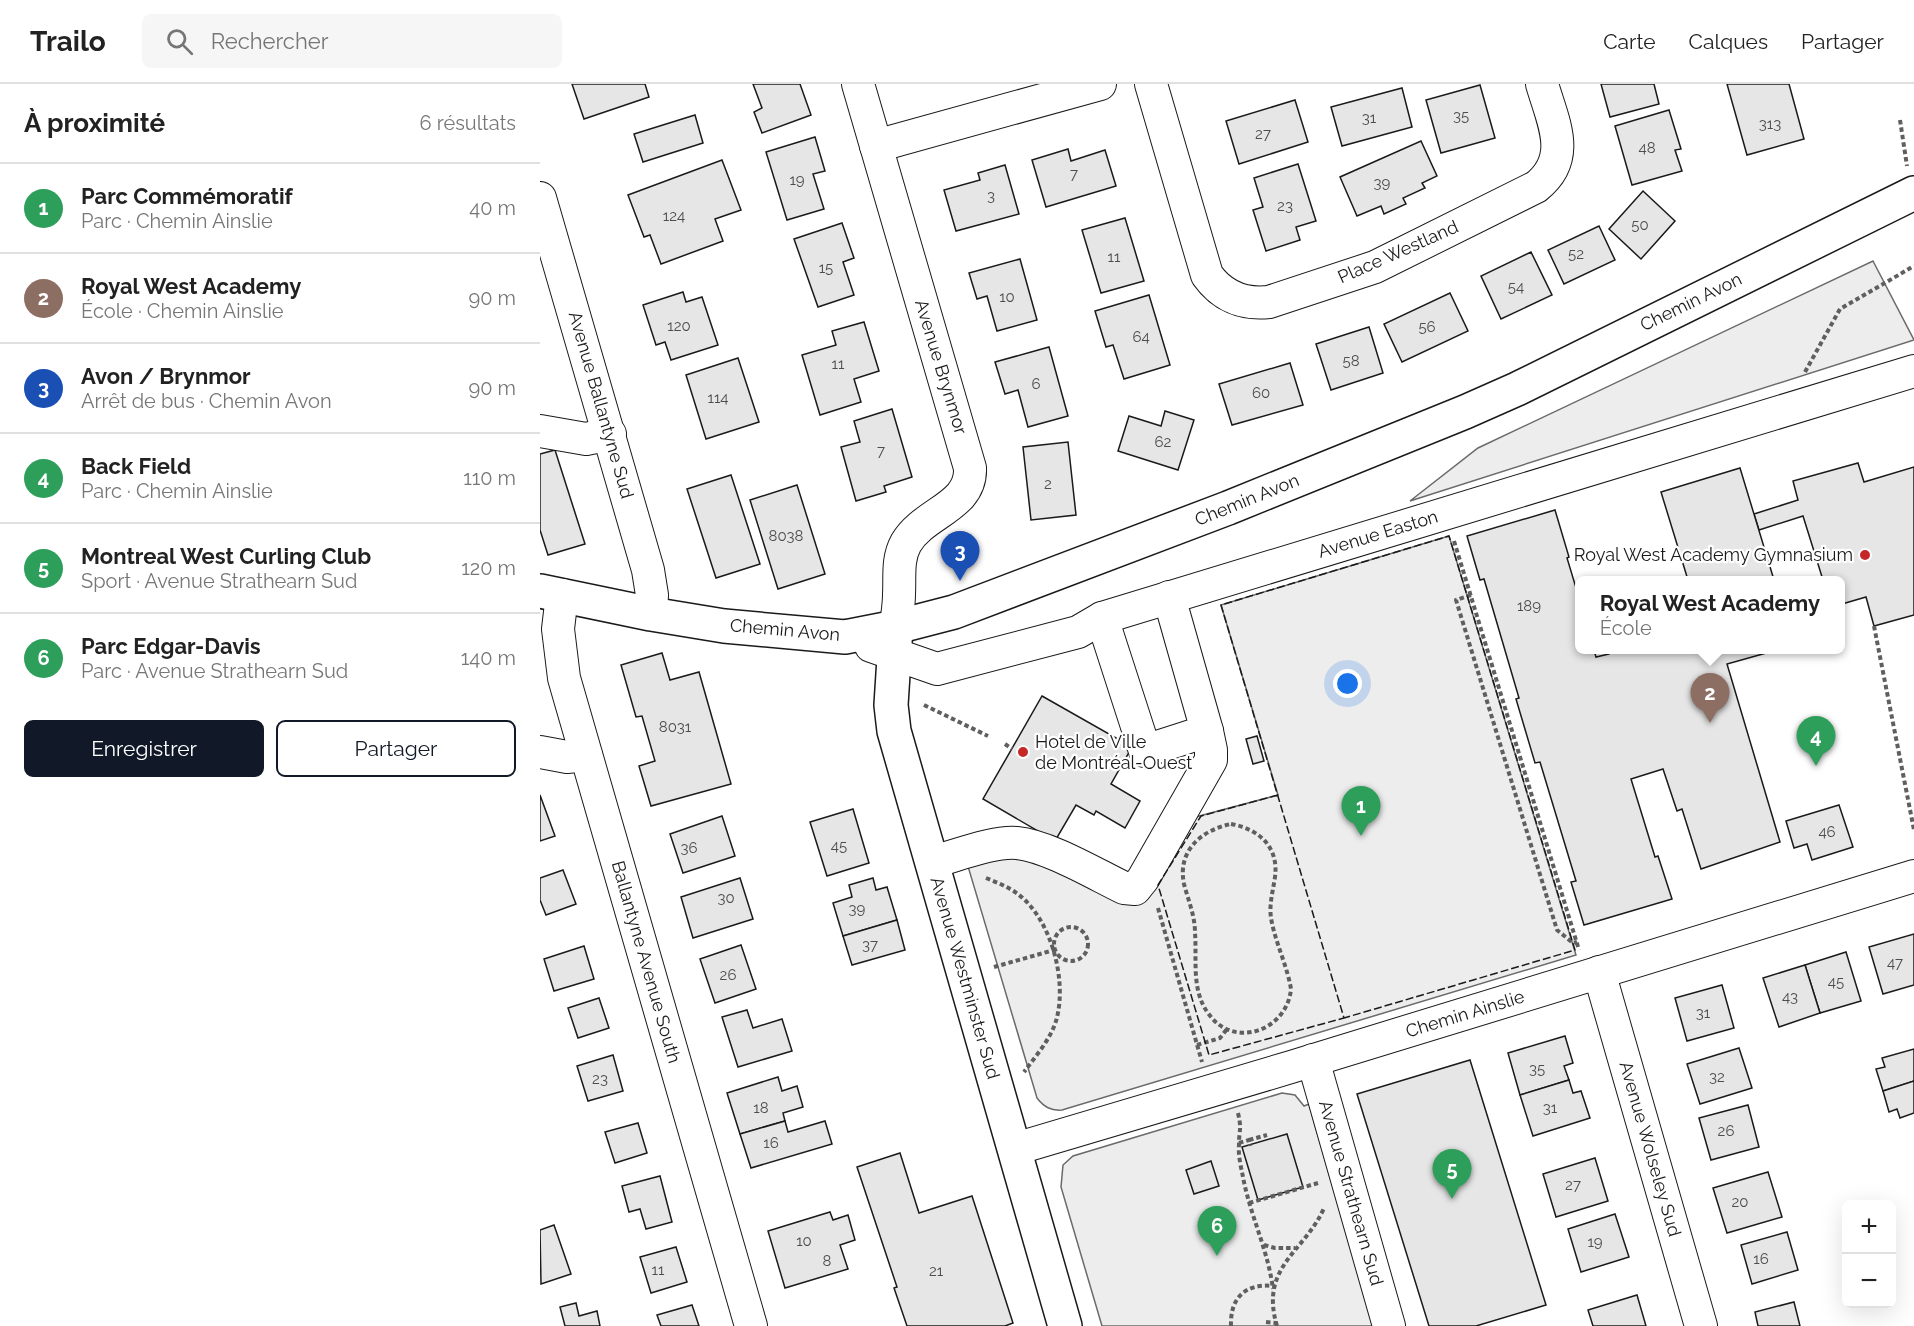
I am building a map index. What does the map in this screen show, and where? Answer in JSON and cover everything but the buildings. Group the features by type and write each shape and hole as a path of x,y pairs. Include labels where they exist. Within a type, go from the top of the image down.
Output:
{"main road":[{"name":"Chemin Avon","path":"551,593 651,614 724,626 896,641 954,612 1228,508 1466,412 1914,193"},
{"name":"Avenue Westminster Sud","path":"896,641 891,705 894,731 1065,1326"}],"street":[{"name":"Avenue Brynmor","path":"858,84 970,468 968,485 961,496 921,524 906,543 899,564 896,641"},
{"path":"876,146 1100,84"},
{"name":"Place Westland","path":"1151,84 1208,275 1224,293 1246,302 1257,303 1269,302 1375,267 1544,181 1552,170 1558,151 1558,140 1542,84"},
{"name":"Avenue Ballantyne Sud","path":"540,198 650,579 651,614"},
{"name":"Avenue Easton","path":"896,641 937,669 1078,632 1102,618 1169,597 1914,371"},
{"path":"540,431 586,439 610,434"},
{"name":"Ballantyne Avenue South","path":"551,593 564,678 751,1326"},
{"path":"932,862 991,847 1018,843 1052,854 1124,888 1135,889 1159,852 1211,760 1207,731 1169,597"},
{"path":"1102,618 1145,752 1207,731"},
{"path":"540,752 567,757 586,755"},
{"name":"Chemin Ainslie","path":"1015,1149 1313,1060 1590,964 1914,876"},
{"name":"Avenue Wolseley Sud","path":"1590,964 1701,1326"},
{"name":"Avenue Strathearn Sud","path":"1313,1060 1389,1326"}],"path":[{"path":"1900,120 1906,159"},
{"path":"1803,376 1840,309 1914,266"},
{"path":"1452,532 1577,942 1590,964"},
{"path":"1471,595 1456,600 1473,657 1557,930 1573,944 1577,942"},
{"path":"1874,626 1914,830"},
{"path":"924,705 988,736"},
{"path":"1005,744 1012,748"},
{"path":"1232,824 1246,826 1257,832 1273,851 1276,864 1270,909 1291,989 1290,1001 1275,1022 1251,1032 1239,1033 1227,1029 1209,1015 1198,991 1194,917 1182,873 1183,863 1193,843 1208,830 1232,824"},
{"path":"985,878 1016,892 1024,899 1042,922 1054,950 1060,959 1074,962 1086,953 1087,939 1084,933 1070,927 1064,929 1054,939 1054,950 1059,989 1056,1022 1040,1051 1024,1073"},
{"path":"1155,898 1203,1066"},
{"path":"994,967 1054,950"},
{"path":"1197,1045 1220,1038 1227,1029"},
{"path":"1236,1107 1242,1129 1239,1143 1243,1177 1274,1286 1276,1325 1266,1322"},
{"path":"1239,1143 1268,1135"},
{"path":"1249,1140 1250,1146"},
{"path":"1249,1203 1320,1183"},
{"path":"1274,1286 1295,1248 1311,1232 1327,1202"},
{"path":"1263,1245 1275,1248 1295,1248"},
{"path":"1231,1326 1233,1308 1242,1293 1255,1286 1274,1286"}],"shaded area":[{"path":"1873,261 1914,340 1410,501 1478,448"},
{"path":"1449,536 1576,955 1062,1110 1054,1110 1045,1106 1037,1098 967,863 1024,856 1123,899 1192,818 1278,795 1221,605"},
{"path":"1282,1093 1295,1095 1304,1106 1309,1104 1373,1326 1102,1326 1061,1187 1063,1165 1073,1156"}],"fence":[{"path":"1278,795 1201,816 1158,885 1209,1055 1344,1018 1221,605 1449,536 1575,950 1344,1018"}],"place":[{"name":"Royal West Academy Gymnasium","path":"1865,555"},
{"name":"Avon / Brynmor","path":"960,581"},
{"name":"Royal West Academy","path":"1710,723"},
{"name":"Hotel de Ville de Montréal-Ouest","path":"1023,752"},
{"name":"Back Field","path":"1816,766"},
{"name":"Parc Commémoratif","path":"1361,836"},
{"name":"Montreal West Curling Club","path":"1452,1199"},
{"name":"Parc Edgar-Davis","path":"1217,1256"}]}
